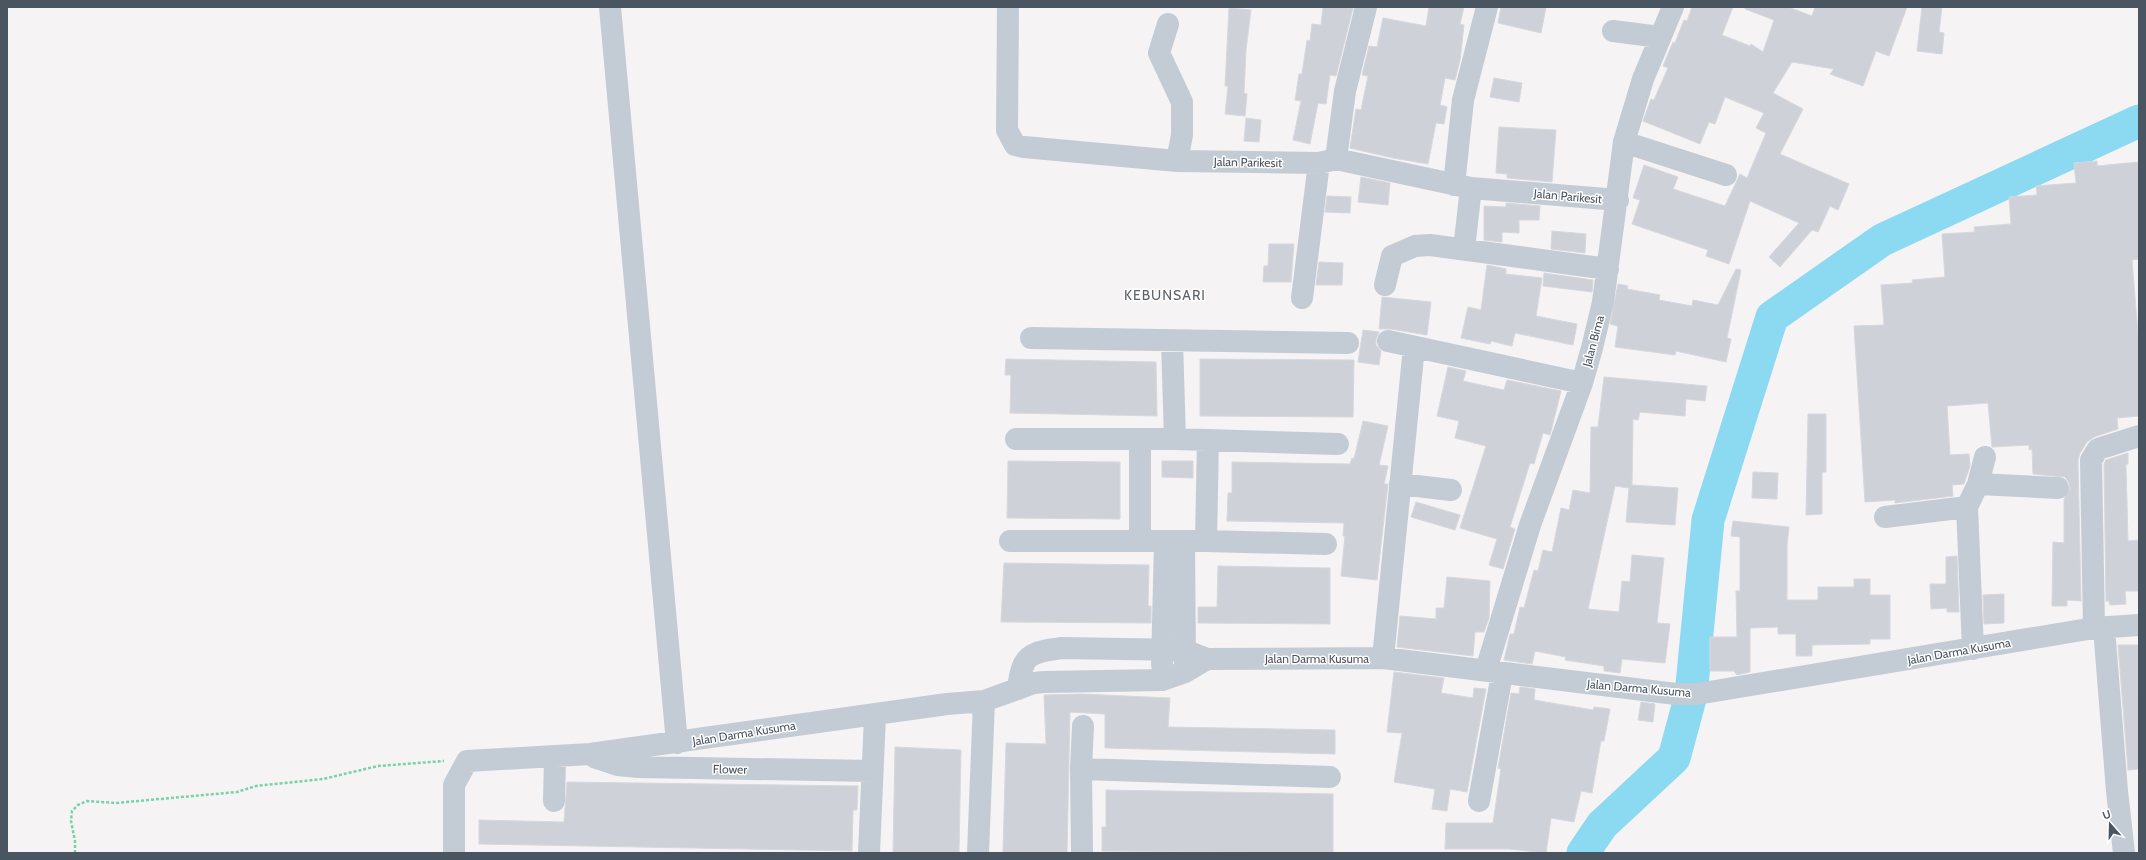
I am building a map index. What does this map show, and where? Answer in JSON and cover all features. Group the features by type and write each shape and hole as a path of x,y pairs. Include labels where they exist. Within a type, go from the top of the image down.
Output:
{"street":[{"path":"610,7 677,743"},
{"name":"Jalan Parikesit","path":"1008,7 1007,130 1015,145 1177,160 1328,161 1462,186 1618,200"},
{"path":"1302,298 1328,161 1366,7"},
{"path":"1464,249 1462,186 1463,100 1487,7"},
{"name":"Jalan Bima","path":"1479,801 1494,672 1530,525 1582,383 1603,302 1618,200 1619,172 1624,142 1642,79 1673,7"},
{"path":"1168,24 1159,53 1182,102 1182,135 1177,160"},
{"path":"1613,31 1660,37"},
{"path":"1624,142 1726,175"},
{"path":"1385,285 1392,256 1415,246 1430,245 1464,249 1608,269"},
{"path":"1031,338 1348,343"},
{"path":"1172,341 1175,439"},
{"path":"1388,341 1582,383"},
{"path":"1383,658 1414,347"},
{"path":"2124,853 2099,628 2091,460 2098,449 2139,436"},
{"path":"1016,439 1175,439 1338,444"},
{"path":"1140,439 1140,541"},
{"path":"1206,541 1208,440"},
{"path":"1973,649 1967,507 1978,484 1985,457"},
{"path":"1400,484 1451,490"},
{"path":"1978,484 2058,488"},
{"path":"1885,517 1967,507"},
{"path":"1010,541 1206,541 1326,544"},
{"path":"1174,542 1186,672"},
{"path":"1162,680 1163,651 1174,542"},
{"name":"Jalan Darma Kusuma","path":"1018,689 1022,665 1027,657 1046,650 1062,648 1163,651 1184,650 1207,659 1383,658 1676,694 1697,694 2099,628 2139,625"},
{"name":"Jalan Darma Kusuma","path":"467,761 590,754 677,743 787,726 875,716 947,704 984,701 1044,682 1162,680 1186,672 1207,659"},
{"path":"978,853 984,701"},
{"path":"870,853 875,716"},
{"path":"1082,853 1083,726"},
{"name":"Flower","path":"590,754 605,762 638,767 872,771"},
{"path":"554,801 555,757"},
{"path":"454,853 454,785 467,761"},
{"path":"1082,769 1330,777"}],"path":[{"path":"75,853 75,841 71,821 72,811 78,805 87,801 116,804 200,796 238,792 256,786 323,779 378,766 458,760 467,761"}],"building":[{"path":"1323,7 1353,8 1336,76 1330,75 1326,104 1318,103 1310,144 1293,140 1301,101 1295,100 1299,74 1302,74 1307,40 1310,41 1312,24 1321,25"},
{"path":"1429,7 1464,7 1460,24 1464,25 1460,60 1455,80 1445,78 1440,105 1447,107 1444,124 1436,123 1428,164 1350,148 1356,109 1361,110 1368,76 1362,75 1369,46 1377,47 1383,18 1426,26"},
{"path":"1501,7 1546,7 1541,33 1498,23"},
{"path":"1692,7 1733,7 1722,35 1750,46 1751,44 1763,52 1774,20 1745,9 1745,7 1788,7 1812,16 1815,7 1907,7 1889,56 1876,51 1863,86 1830,74 1834,69 1792,62 1773,93 1803,109 1780,154 1849,184 1838,210 1830,206 1818,232 1812,230 1780,267 1769,257 1799,223 1750,201 1729,264 1706,256 1708,250 1632,224 1640,200 1633,198 1644,165 1678,177 1673,189 1725,206 1740,174 1747,178 1766,133 1756,128 1764,113 1725,97 1715,124 1709,122 1700,144 1643,121 1651,99 1654,100 1668,68 1663,66 1673,42 1675,43 1684,20 1687,21"},
{"path":"1922,7 1942,7 1939,32 1944,33 1942,54 1917,51"},
{"path":"1229,8 1251,10 1246,50 1244,93 1247,94 1245,116 1225,114 1228,86 1225,86"},
{"path":"1494,78 1522,83 1519,102 1490,97"},
{"path":"1246,118 1261,120 1259,142 1244,141"},
{"path":"1499,127 1556,130 1552,182 1507,178 1507,174 1496,173"},
{"path":"2097,161 2097,166 2139,162 2139,259 2132,260 2139,346 2139,416 2117,418 2118,429 2094,437 2087,442 2080,453 2078,460 2081,601 2067,600 2067,606 2052,606 2053,542 2064,543 2064,499 2070,489 2069,483 2065,477 2033,474 2032,449 2029,450 2029,445 1992,447 1988,403 1947,406 1950,455 1969,454 1970,466 1964,484 1952,485 1953,496 1895,503 1895,500 1865,502 1854,326 1884,325 1881,285 1913,283 1912,280 1945,277 1942,234 1975,232 1974,227 2011,224 2009,197 2037,195 2036,186 2076,183 2074,163"},
{"path":"1361,177 1390,183 1388,205 1358,202"},
{"path":"1327,196 1351,197 1350,213 1325,212"},
{"path":"1506,203 1540,206 1539,220 1519,220 1519,233 1502,232 1502,242 1484,240 1484,206 1506,207"},
{"path":"1552,231 1586,234 1585,253 1551,249"},
{"path":"1269,244 1294,244 1291,282 1263,282 1264,266 1268,266"},
{"path":"1319,262 1343,263 1342,285 1316,285"},
{"path":"1487,265 1506,269 1506,274 1542,278 1536,316 1577,324 1573,345 1515,333 1512,346 1491,341 1490,344 1461,338 1468,307 1481,310"},
{"path":"1736,269 1741,270 1727,338 1731,339 1726,362 1676,351 1675,355 1615,347 1618,326 1610,324 1618,284 1628,286 1627,289 1660,295 1659,300 1692,306 1693,300 1718,305"},
{"path":"1544,273 1593,280 1592,292 1543,286"},
{"path":"1382,297 1431,302 1427,335 1391,329 1379,329"},
{"path":"1363,330 1379,332 1376,339 1376,345 1381,351 1379,365 1358,362"},
{"path":"1006,359 1156,362 1157,416 1010,413 1011,375 1005,375"},
{"path":"1200,359 1354,360 1353,417 1200,416"},
{"path":"1448,367 1466,371 1463,381 1504,390 1507,380 1561,391 1550,435 1543,433 1534,464 1530,463 1510,527 1515,529 1503,569 1489,565 1497,539 1460,528 1486,446 1455,438 1459,421 1437,416"},
{"path":"1604,377 1707,386 1705,401 1686,399 1685,416 1640,412 1638,420 1633,419 1632,485 1678,488 1675,525 1626,522 1629,488 1615,486 1588,609 1619,612 1622,581 1630,582 1632,555 1664,558 1657,623 1670,624 1665,663 1622,659 1620,673 1604,671 1604,666 1565,660 1566,657 1535,651 1532,664 1504,660 1510,634 1514,634 1520,607 1524,608 1534,570 1538,571 1543,550 1552,552 1561,508 1569,510 1573,490 1590,493 1591,427 1598,427"},
{"path":"1808,414 1826,414 1826,472 1822,472 1822,514 1806,515"},
{"path":"1363,421 1388,426 1379,465 1388,466 1384,484 1388,484 1377,580 1341,576 1345,536 1343,536 1344,523 1227,521 1228,493 1232,493 1232,462 1350,464 1352,458 1354,459"},
{"path":"2128,453 2128,464 2126,464 2128,541 2139,540 2139,591 2125,591 2126,604 2110,605 2109,601 2106,601 2104,464 2106,460"},
{"path":"1008,461 1120,462 1120,519 1007,518"},
{"path":"1162,461 1193,461 1193,478 1162,477"},
{"path":"1753,472 1778,473 1777,499 1752,498"},
{"path":"1416,502 1460,515 1455,530 1411,517"},
{"path":"1733,521 1789,527 1787,545 1787,600 1818,600 1818,587 1854,587 1854,579 1870,579 1870,595 1890,595 1890,639 1870,639 1870,644 1812,645 1812,656 1796,656 1796,634 1778,634 1778,627 1750,628 1750,672 1737,675 1734,671 1710,671 1710,637 1737,637 1736,591 1740,591 1740,537 1731,536"},
{"path":"1957,556 1959,612 1947,612 1947,608 1931,609 1930,584 1946,584 1946,557"},
{"path":"1004,563 1149,565 1148,606 1151,606 1151,623 1001,622"},
{"path":"1218,566 1330,568 1330,624 1198,623 1198,607 1217,607"},
{"path":"1447,577 1490,581 1489,618 1484,632 1475,632 1473,656 1397,647 1400,616 1436,619 1436,608 1444,608"},
{"path":"2004,594 2004,623 1984,624 1983,595"},
{"path":"2118,645 2138,645 2139,769 2128,770"},
{"path":"1394,672 1444,678 1441,693 1473,698 1474,688 1486,689 1467,792 1450,789 1447,811 1432,809 1435,789 1394,782 1402,733 1387,732"},
{"path":"1520,687 1535,689 1534,700 1593,710 1594,707 1610,709 1604,741 1601,741 1592,793 1581,791 1574,822 1551,818 1546,853 1509,849 1445,849 1446,823 1493,823 1501,769 1498,768 1511,693 1519,694"},
{"path":"1082,694 1170,698 1168,727 1335,730 1335,754 1105,748 1105,714 1070,712 1067,853 1003,853 1006,743 1046,744 1044,695"},
{"path":"1641,702 1655,704 1653,722 1638,720"},
{"path":"895,747 961,750 959,853 893,853"},
{"path":"567,782 858,786 857,810 853,810 852,851 479,844 479,820 564,822"},
{"path":"1106,790 1333,794 1333,853 1102,851 1102,827 1106,827"}],"waterway":[{"path":"1583,853 1602,825 1674,758 1691,695 1708,520 1772,317 1882,240 2139,121"}],"district":[{"name":"KEBUNSARI","path":"1165,295"}]}
